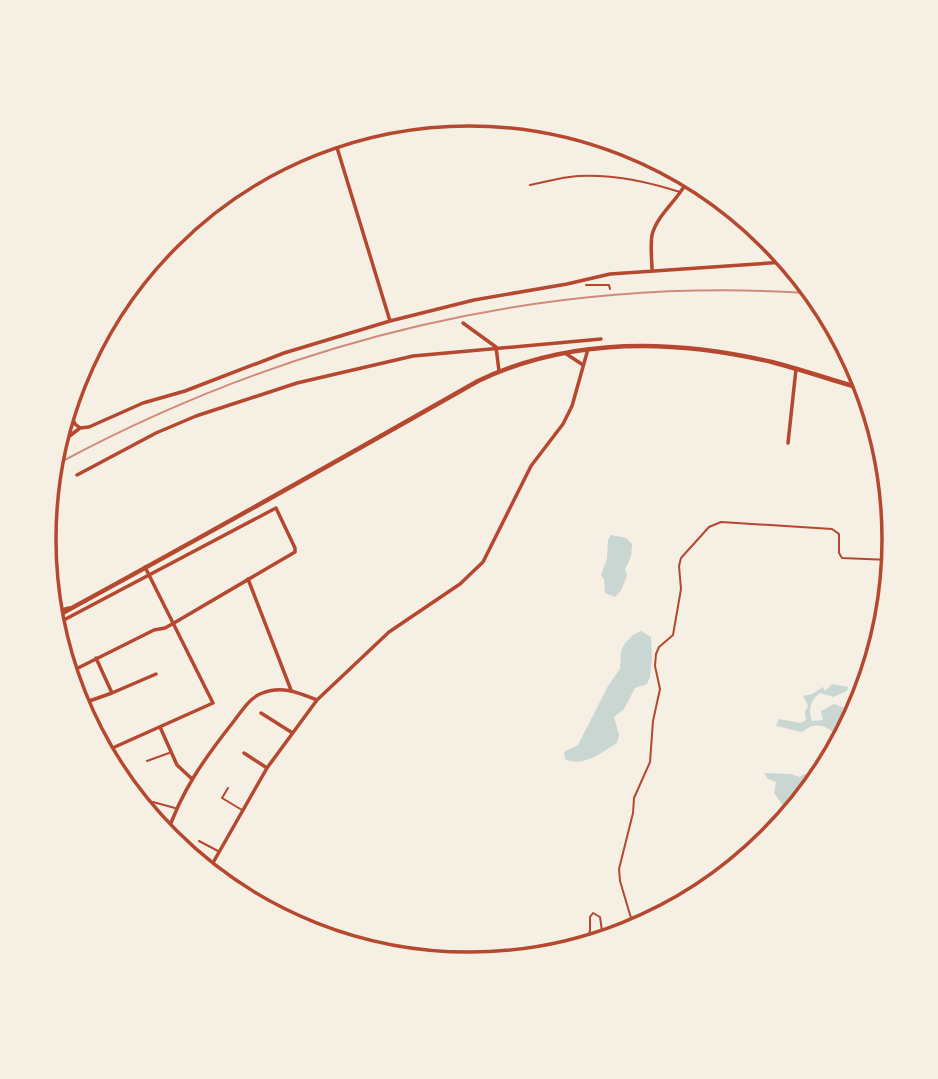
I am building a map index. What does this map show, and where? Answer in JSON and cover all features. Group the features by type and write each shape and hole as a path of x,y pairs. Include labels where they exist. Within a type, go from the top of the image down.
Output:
{"main road":[{"path":"63,611 195,542 499,371 559,352 634,346 671,348 749,358 853,386"}],"street":[{"path":"337,148 390,321"},
{"path":"652,270 652,236 656,224 684,187"},
{"path":"69,436 80,428 89,428 143,402 185,391 284,353 390,321 496,295 571,284 610,274 776,263"},
{"path":"463,323 496,347 499,371"},
{"path":"77,475 156,433 271,390 395,360 496,347 601,339"},
{"path":"213,863 267,768 317,700 389,632 467,579 483,562 531,466 567,415 588,348"},
{"path":"559,352 576,358 583,365"},
{"path":"788,443 796,369"},
{"path":"74,421 80,428"},
{"path":"64,620 276,508 295,552 174,623 77,668"},
{"path":"112,748 213,703 145,567"},
{"path":"248,579 291,690"},
{"path":"96,658 111,693"},
{"path":"89,701 156,674"},
{"path":"170,825 175,808 207,755 254,697 272,690 291,690 317,700"},
{"path":"261,713 291,732"},
{"path":"160,727 177,765 192,779"},
{"path":"244,753 267,768"}],"lane":[{"path":"530,185 578,176 654,184 681,192"},
{"path":"147,761 170,752"},
{"path":"228,788 222,798 243,811"},
{"path":"152,805 153,802 175,808"},
{"path":"199,841 219,852"}],"path":[{"path":"571,284 609,285 610,289"},
{"path":"631,919 619,869 633,813 634,798 650,762 653,721 660,689 656,654 659,647 673,635 681,589 679,566 684,554 709,527 721,522 832,529 839,534 839,553 842,558 881,560"},
{"path":"589,935 590,917 593,913 600,917 602,931"}],"shaded area":[{"path":"611,535 626,538 632,544 631,556 625,570 627,575 621,591 615,597 605,593 601,575"},
{"path":"641,631 651,637 650,677 647,684 635,688 624,709 614,717 619,735 617,743 579,762 565,759 564,752 578,745 608,686 620,669 621,651 625,643"},
{"path":"832,684 848,687 847,691 833,697 820,693 812,702 812,721 823,720 821,711 834,704 846,708 838,725 835,724 834,732 822,726 813,726 802,732 776,726 779,719 801,723 806,720 805,712 808,706 803,696 823,687 825,691"},
{"path":"764,773 799,777 808,775 784,807 774,793 776,782 768,779"}],"railway":[{"path":"64,461 146,420 236,382 327,351 420,326 515,307 611,295 708,290 800,293"}]}
